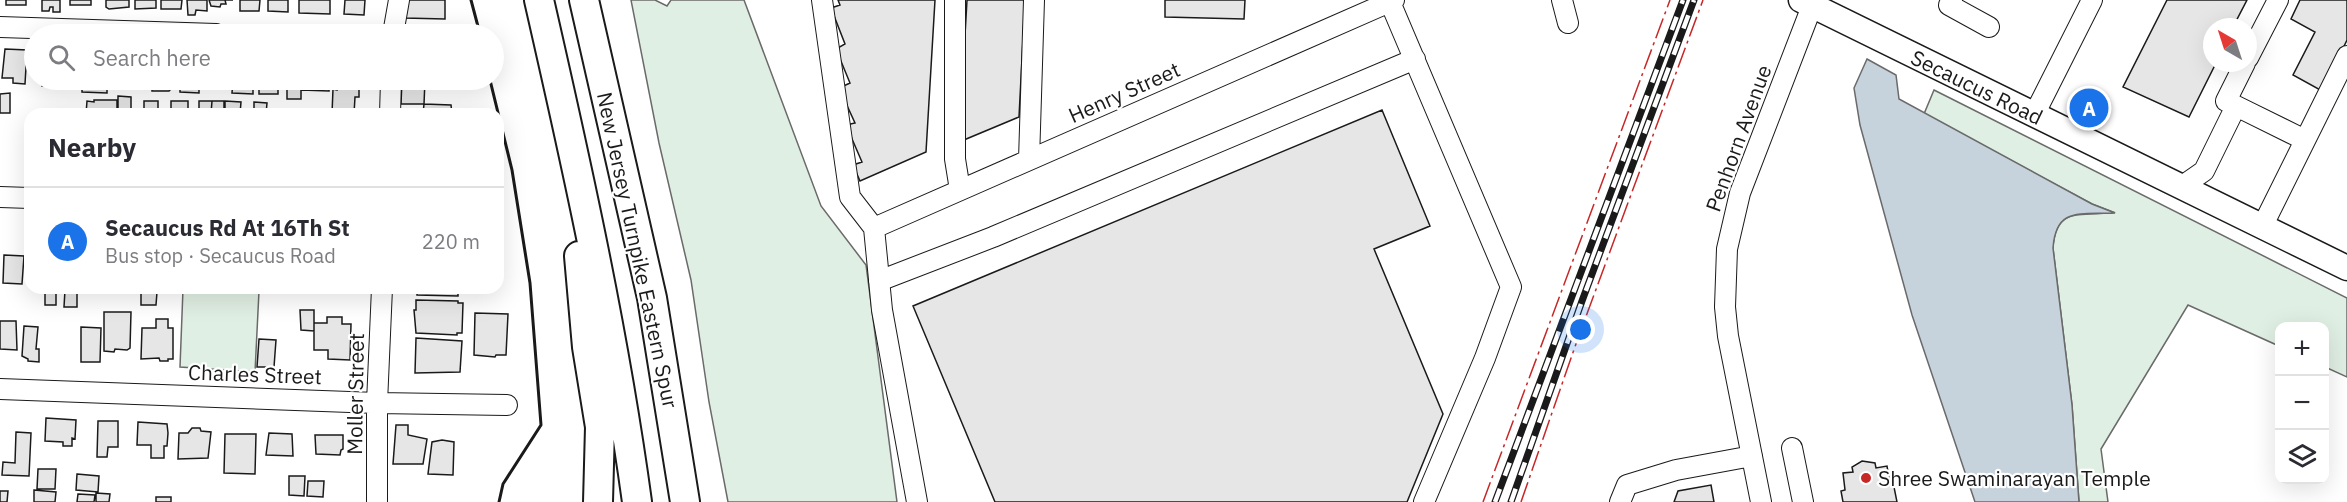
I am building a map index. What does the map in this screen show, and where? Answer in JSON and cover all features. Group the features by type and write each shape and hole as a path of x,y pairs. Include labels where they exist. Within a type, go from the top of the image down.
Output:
{"highway":[{"name":"New Jersey Turnpike Eastern Spur","path":"539,0 566,117 609,327 637,502"},
{"name":"New Jersey Turnpike Eastern Spur","path":"584,0 652,298 685,502"},
{"path":"566,117 587,347 600,427 598,502"}],"main road":[{"name":"Secaucus Road","path":"1807,3 2347,268"}],"street":[{"path":"395,24 399,0"},
{"path":"822,0 850,197 874,228 882,310 917,502"},
{"path":"955,0 955,159 960,190"},
{"path":"1029,160 1034,0"},
{"path":"1562,0 1568,23"},
{"path":"2034,115 2092,0"},
{"path":"2257,41 2278,0"},
{"path":"1392,1 1414,59 1511,287 1485,358 1424,502"},
{"name":"Henry Street","path":"874,228 1392,1"},
{"path":"1946,2 1989,27"},
{"name":"Penhorn Avenue","path":"1761,502 1726,321 1727,249 1740,193 1807,3"},
{"path":"0,27 24,28"},
{"path":"2262,227 2347,56"},
{"path":"879,281 993,237 1414,59"},
{"path":"2240,72 2226,101 2305,140"},
{"path":"390,108 391,90"},
{"path":"2181,187 2204,171 2236,106"},
{"path":"0,197 24,198"},
{"name":"Moller Street","path":"377,502 376,403 382,294"},
{"name":"Charles Street","path":"0,389 376,403 507,405"},
{"path":"1792,448 1803,502"},
{"path":"1620,502 1627,485 1676,470 1752,456"}],"green space":[{"path":"631,0 655,0 667,6 671,0 744,0 821,206 866,265 897,502 728,502 709,402 691,280 659,143"},
{"path":"1934,90 2347,298 2347,377 2329,369 2329,322 2275,322 2275,344 2188,305 2101,449 2108,502 2079,502 2072,405 2053,248 2055,234 2065,219 2081,214 2113,212 2092,204 1924,114"},
{"path":"183,294 259,294 255,372 180,367"}],"shaded area":[{"path":"1867,59 1896,75 1899,99 2092,204 2115,213 2081,214 2065,219 2059,225 2053,248 2072,405 2079,502 1975,502 1912,315 1860,125 1854,88"}],"building":[{"path":"6,0 26,0 26,5 6,5"},
{"path":"42,0 60,0 60,12 53,12 53,7 50,7 49,11 42,11"},
{"path":"70,0 91,0 91,5 70,5"},
{"path":"106,0 129,0 129,7 109,9 106,7"},
{"path":"135,0 156,0 156,8 135,9"},
{"path":"161,0 182,0 181,9 161,9"},
{"path":"187,0 207,0 207,11 196,10 195,15 188,15"},
{"path":"209,0 225,0 226,4 221,4 220,7 211,6"},
{"path":"240,0 260,0 259,11 240,11"},
{"path":"268,0 288,0 288,12 268,11"},
{"path":"299,0 330,0 330,14 299,13"},
{"path":"345,0 365,0 364,15 344,14"},
{"path":"404,0 445,0 445,19 404,18"},
{"path":"838,0 935,0 926,152 860,181 853,165 862,162 846,125 855,123 839,88 850,83 836,49 845,44 831,8 840,5"},
{"path":"967,0 1025,0 1019,117 959,142"},
{"path":"1165,0 1245,0 1244,19 1165,17"},
{"path":"2167,0 2247,0 2238,18 2203,18 2203,72 2212,72 2189,117 2123,87"},
{"path":"2300,0 2347,0 2347,40 2322,91 2293,75 2315,32 2291,19"},
{"path":"5,49 24,50 24,84 13,83 13,78 2,78"},
{"path":"82,90 107,90 107,93 82,92"},
{"path":"180,90 199,90 199,93 180,92"},
{"path":"232,90 253,90 253,94 232,93"},
{"path":"259,90 278,90 278,94 259,94"},
{"path":"287,90 301,90 301,99 287,99"},
{"path":"333,90 359,90 359,97 355,97 354,108 332,108"},
{"path":"402,90 425,90 424,104 401,104"},
{"path":"10,93 10,113 0,113 0,94"},
{"path":"118,96 131,97 131,108 118,108"},
{"path":"94,100 117,100 117,108 86,108 87,101 94,102"},
{"path":"144,101 158,101 158,108 144,108"},
{"path":"171,101 188,101 188,108 171,108"},
{"path":"199,101 212,101 211,108 199,108"},
{"path":"212,101 224,101 224,108 211,108"},
{"path":"225,101 241,102 240,108 225,108"},
{"path":"254,102 267,103 267,108 254,108"},
{"path":"424,104 451,105 451,108 424,108"},
{"path":"1382,110 1430,226 1374,249 1443,414 1407,502 995,502 913,306"},
{"path":"4,255 24,256 22,284 3,283"},
{"path":"45,294 56,294 56,305 45,305"},
{"path":"65,294 77,294 77,307 64,307"},
{"path":"141,294 157,294 156,305 141,305"},
{"path":"458,294 458,296 417,295"},
{"path":"416,300 463,303 462,333 457,333 457,335 416,333 414,310 416,310"},
{"path":"300,310 314,310 314,331 301,330"},
{"path":"104,312 131,312 130,348 127,350 104,351"},
{"path":"475,313 508,314 506,355 495,357 474,355"},
{"path":"327,317 342,317 342,324 351,324 350,360 328,359 328,350 314,350 314,323 327,323"},
{"path":"156,319 168,319 168,328 173,328 173,359 168,359 168,361 160,361 159,358 141,359 142,328 156,328"},
{"path":"0,321 16,321 17,350 0,349"},
{"path":"24,326 38,327 36,349 39,349 39,362 28,361 22,356"},
{"path":"81,327 101,328 100,362 81,362"},
{"path":"416,338 462,341 460,372 415,373"},
{"path":"259,339 276,340 274,367 257,367"},
{"path":"46,418 76,420 75,439 72,438 72,446 63,446 63,442 45,441"},
{"path":"98,421 118,421 118,447 108,447 107,457 97,457"},
{"path":"138,422 167,424 167,446 164,446 164,458 151,458 151,445 137,445"},
{"path":"396,425 408,425 408,435 427,439 423,464 393,464"},
{"path":"192,428 211,432 208,458 178,459 179,433 188,433"},
{"path":"16,432 31,433 29,476 2,475 3,462 15,463"},
{"path":"269,433 292,434 293,456 266,455"},
{"path":"225,434 256,434 255,474 224,473"},
{"path":"315,435 343,435 343,449 340,455 316,454"},
{"path":"442,440 454,442 453,475 428,474 432,442"},
{"name":"Shree Swaminarayan Temple","path":"1862,461 1875,463 1876,468 1887,466 1897,502 1843,502 1841,491 1845,490 1843,473 1853,472 1852,467"},
{"path":"38,469 56,469 55,489 37,489"},
{"path":"77,474 99,476 98,492 76,490"},
{"path":"289,476 305,476 304,496 289,495"},
{"path":"308,481 324,481 323,497 307,496"},
{"path":"1711,485 1714,502 1674,502 1678,491"},
{"path":"34,490 56,492 55,502 34,502"},
{"path":"0,491 8,491 7,502 0,502"},
{"path":"96,493 110,494 109,502 96,502"},
{"path":"78,494 95,495 94,502 77,502"},
{"path":"156,497 171,497 171,502 156,502"}],"railway":[{"path":"1495,502 1683,0"},
{"path":"1511,502 1582,301 1694,0"}],"wall":[{"path":"471,0 477,24"},
{"path":"492,90 497,108"},
{"path":"499,502 503,484 541,425 530,283 512,170 504,137"}],"power":[{"path":"1483,502 1670,0"},
{"path":"1521,502 1578,338 1703,0"}],"place":[{"name":"Secaucus Rd At 16Th St","path":"2089,108"},
{"name":"Shree Swaminarayan Temple","path":"1866,478"}]}
